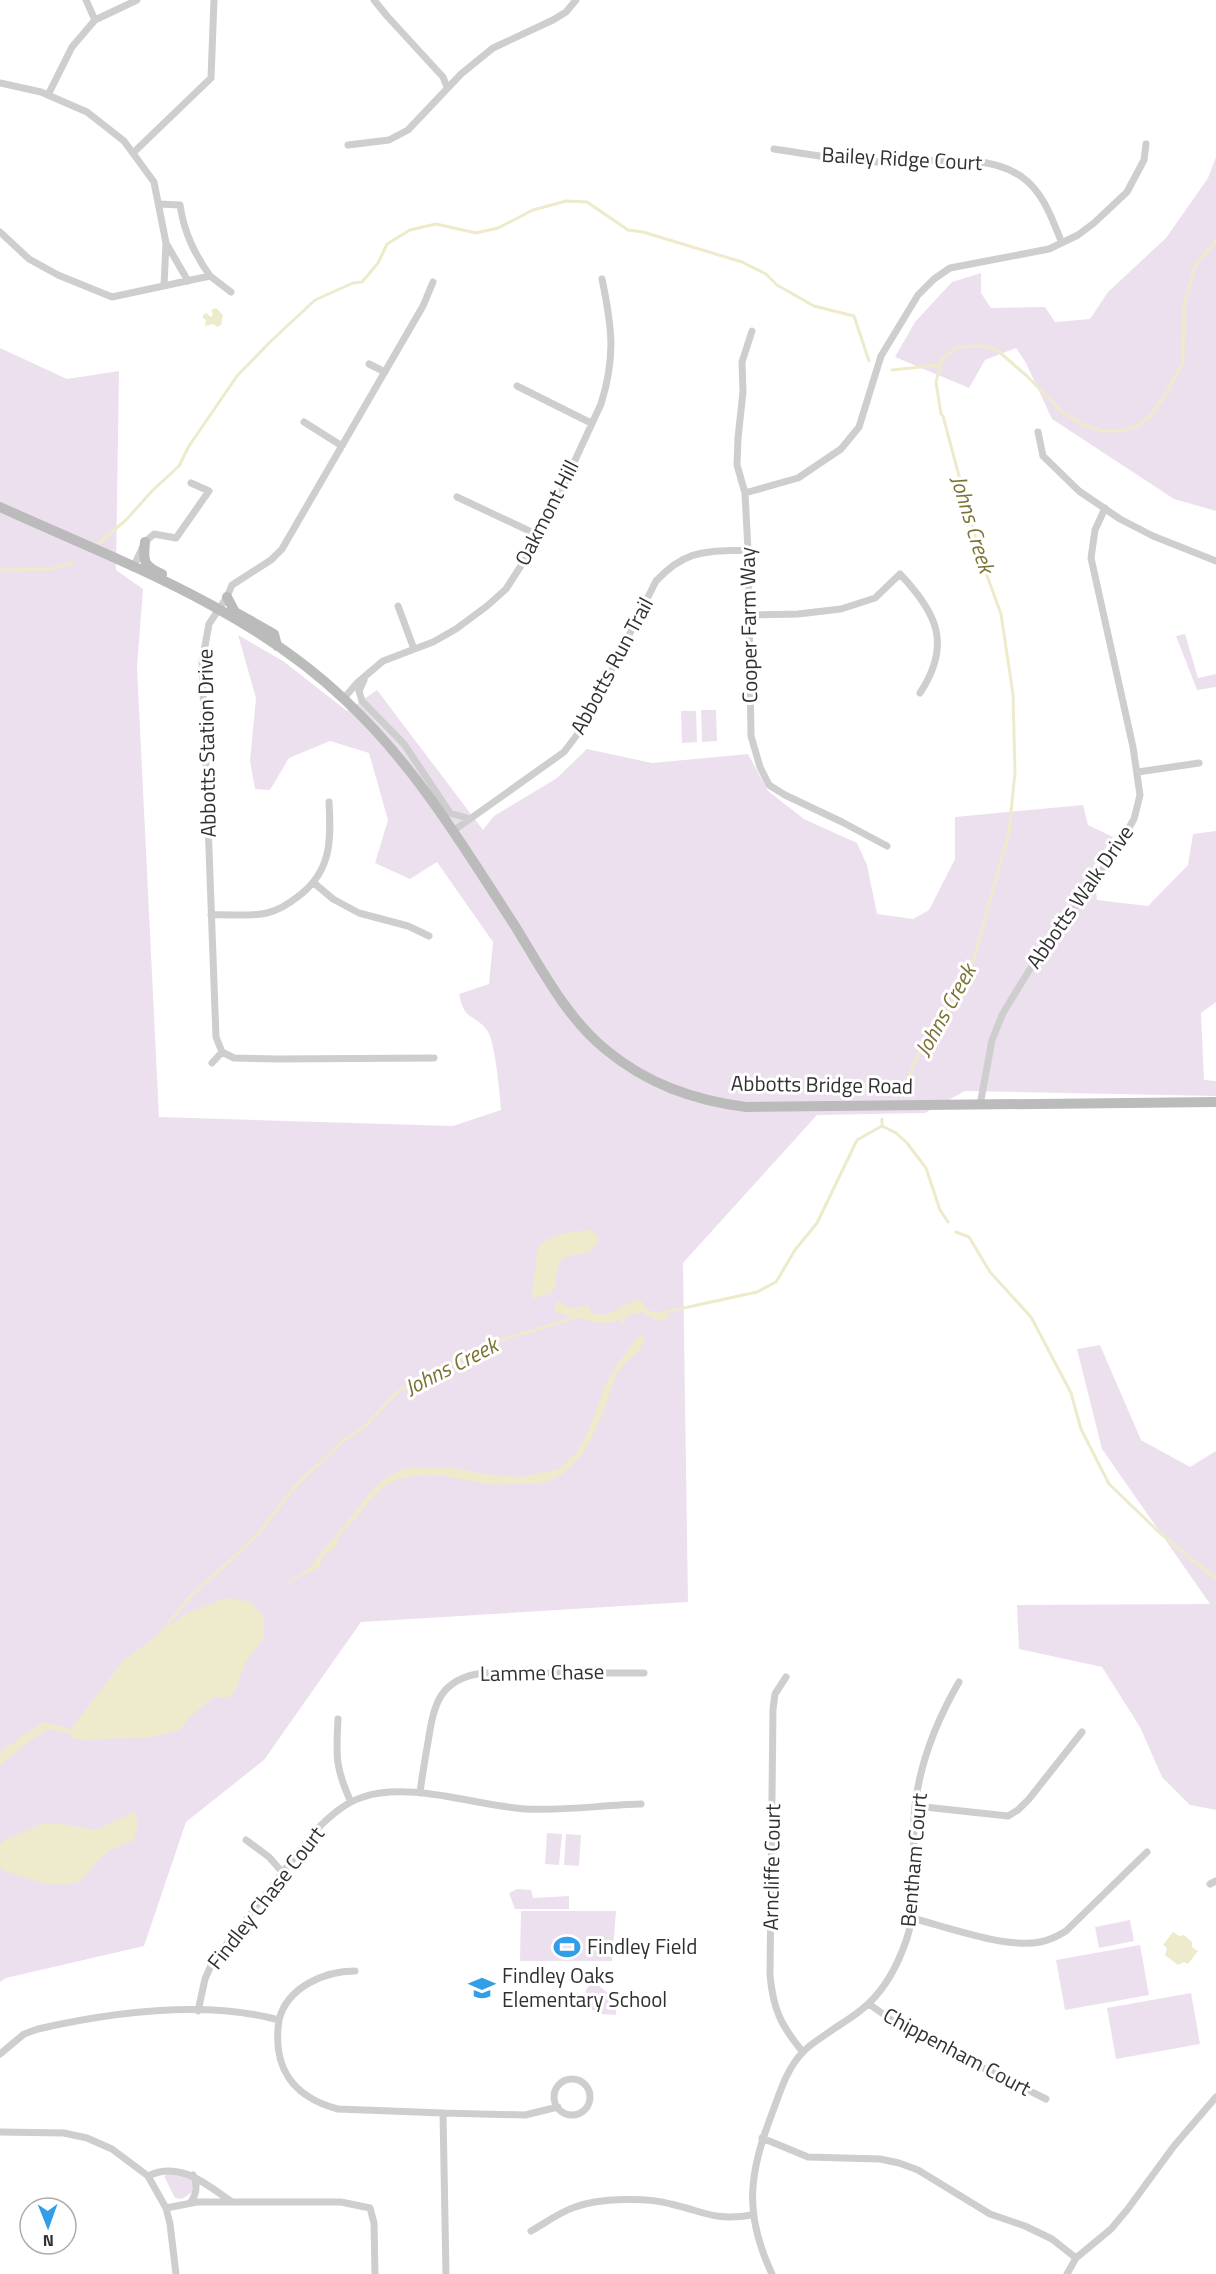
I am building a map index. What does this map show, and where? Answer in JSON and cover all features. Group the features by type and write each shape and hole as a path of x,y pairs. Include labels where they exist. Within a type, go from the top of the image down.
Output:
{"main road":[{"name":"Abbotts Bridge Road","path":"0,507 186,592 218,609 311,670 344,698 404,762 453,831 581,1026 603,1048 655,1083 712,1102 746,1107 1216,1102"},
{"name":"Abbotts Bridge Road","path":"145,542 146,564 184,584 188,589 186,592"},
{"name":"Abbotts Bridge Road","path":"227,597 236,612 274,634 277,646"}],"street":[{"path":"86,0 94,20"},
{"path":"48,95 72,47 94,20 137,0"},
{"path":"133,153 212,78 214,0"},
{"path":"374,0 443,77 447,87"},
{"path":"348,145 378,142 399,136 418,122 447,87 493,48 553,20 566,12 576,0"},
{"path":"0,83 48,95 87,112 124,141 154,182 165,243 164,286"},
{"path":"745,493 798,478 841,449 859,427 882,356 918,295 934,279 950,268 1049,249 1094,223 1127,192 1144,160 1146,144"},
{"name":"Bailey Ridge Court","path":"774,149 844,160 981,161 998,165 1024,179 1039,194 1062,243"},
{"path":"159,204 180,205 183,225 194,253 210,276 231,292"},
{"path":"0,232 30,259 58,275 112,297 210,276"},
{"path":"165,243 188,281"},
{"name":"Oakmont Hill","path":"344,698 382,661 433,642 456,629 487,606 506,589 540,536 601,404 607,386 612,350 609,310 602,279"},
{"name":"Abbotts Station Drive","path":"222,1052 216,1037 202,662 209,624 232,585 271,560 282,549 423,306 433,282"},
{"name":"Cooper Farm Way","path":"752,331 742,362 743,392 737,465 745,493 748,550 751,736 760,767 769,784 785,795 887,846"},
{"path":"369,364 385,372"},
{"path":"517,386 591,423"},
{"path":"304,422 342,446"},
{"path":"1038,432 1043,456 1079,491 1153,536 1216,561"},
{"path":"121,562 131,560 154,534 176,538 209,491 191,483"},
{"path":"456,497 540,536"},
{"name":"Abbotts Walk Drive","path":"980,1105 992,1040 1004,1013 1030,969 1116,850 1134,819 1140,795 1138,772 1091,558 1095,530 1105,508"},
{"path":"133,568 145,542"},
{"name":"Abbotts Run Trail","path":"453,831 564,752 583,727 656,581 671,565 700,552 748,550"},
{"path":"749,615 798,614 841,609 875,598 900,574 933,617 938,635 936,663 920,693"},
{"path":"398,606 414,649"},
{"path":"367,674 358,691 362,702 404,744 450,813 470,819"},
{"path":"1138,772 1199,763"},
{"path":"211,915 264,914 289,904 314,884 327,858 330,802"},
{"path":"314,884 339,903 359,913 408,926 429,936"},
{"path":"212,1063 222,1052 234,1058 266,1059 434,1058"},
{"name":"Lamme Chase","path":"420,1793 432,1714 437,1700 457,1680 483,1673 645,1673"},
{"name":"Arncliffe Court","path":"786,1677 775,1694 773,1709 770,1975 779,2020 803,2052"},
{"name":"Bentham Court","path":"772,2274 752,2215 755,2164 762,2138 786,2077 803,2052 869,2004 887,1981 900,1957 912,1918 915,1806 927,1754 945,1707 959,1682"},
{"path":"338,1719 337,1765 351,1802"},
{"path":"915,1806 1008,1816 1029,1799 1082,1732"},
{"name":"Findley Chase Court","path":"198,2011 205,1979 212,1963 315,1831 335,1812 351,1802 376,1794 397,1792 420,1793 501,1808 538,1810 641,1804"},
{"path":"246,1840 269,1857 283,1872"},
{"path":"912,1918 1004,1941 1039,1943 1066,1931 1147,1852"},
{"path":"356,1971 331,1973 304,1986 283,2009 279,2020 278,2048 281,2065 291,2083 305,2095 323,2105 338,2109 525,2115 558,2107"},
{"name":"Chippenham Court","path":"869,2004 903,2029 1046,2099"},
{"path":"0,2054 24,2034 51,2026 138,2012 245,2013 279,2020"},
{"path":"572,2079 586,2086 590,2096 587,2107 583,2111 572,2115 558,2107 554,2097 557,2086 561,2082 572,2079"},
{"path":"1067,2274 1076,2258 1111,2229 1127,2210 1174,2146 1216,2097"},
{"path":"443,2113 446,2274"},
{"path":"0,2132 64,2133 87,2138 112,2149 148,2176 166,2208 174,2243 176,2274"},
{"path":"762,2138 808,2157 880,2159 918,2170 990,2214 1025,2226 1052,2239 1076,2258"},
{"path":"148,2176 159,2170 193,2175 232,2202"},
{"path":"190,2203 196,2191 193,2175"},
{"path":"531,2231 574,2207 605,2201 658,2201 707,2216 734,2218 752,2215"},
{"path":"166,2208 190,2203 232,2202 341,2202 370,2208 374,2223 375,2274"}],"shaded area":[{"path":"1216,157 1216,511 1174,499 1052,419 1026,363 1016,348 985,360 969,388 895,357 915,322 952,282 981,273 981,293 991,308 1045,307 1055,322 1090,319 1108,292 1166,238 1208,178"},
{"path":"216,308 223,315 221,325 205,326 206,320 203,315 206,313 211,317 213,314 211,310"},
{"path":"0,348 67,379 119,371 116,570 143,589 137,667 159,1117 453,1126 501,1110 497,1068 490,1036 482,1024 464,1009 459,994 489,984 493,942 437,862 410,879 375,863 388,820 369,753 330,741 289,758 270,790 255,789 250,761 256,698 238,635 283,661 347,711 377,690 483,830 494,816 557,778 587,749 652,763 748,754 768,791 804,819 857,843 867,865 877,914 913,919 929,910 955,859 955,817 1083,805 1088,825 1113,837 1093,867 1097,900 1148,906 1188,865 1193,834 1216,831 1216,1002 1201,1013 1204,1080 1216,1081 1216,1096 965,1091 925,1113 817,1115 683,1263 688,1602 361,1622 264,1760 186,1822 144,1946 6,1978 0,1982"},
{"path":"1185,634 1198,678 1216,674 1216,687 1197,690 1176,636"},
{"path":"701,710 716,710 717,741 702,742"},
{"path":"681,711 696,711 697,742 682,743"},
{"path":"592,1230 599,1241 595,1247 587,1252 561,1259 555,1275 556,1287 552,1292 533,1299 538,1248 542,1243 570,1232"},
{"path":"635,1300 641,1301 650,1311 667,1314 667,1319 655,1320 641,1312 627,1316 623,1324 617,1317 616,1322 598,1323 555,1312 555,1305 558,1301 569,1308 588,1306 592,1313 605,1315"},
{"path":"640,1334 644,1337 642,1344 635,1355 617,1373 591,1438 583,1452 562,1474 540,1483 501,1485 430,1475 400,1479 386,1485 370,1500 340,1536 335,1547 324,1555 319,1568 288,1583 313,1564 374,1488 384,1479 407,1467 451,1467 483,1474 521,1477 559,1469 577,1452 590,1428 604,1388 615,1367"},
{"path":"1100,1345 1141,1440 1190,1467 1216,1451 1216,1810 1190,1805 1162,1777 1140,1727 1102,1667 1019,1649 1017,1605 1210,1604 1102,1449 1077,1349"},
{"path":"227,1598 250,1602 263,1616 264,1637 245,1663 235,1691 229,1698 214,1697 192,1715 179,1730 152,1737 81,1740 72,1737 69,1733 49,1729 32,1739 0,1765 0,1752 43,1722 70,1730 123,1661 187,1613"},
{"path":"135,1812 138,1825 134,1840 102,1856 80,1881 62,1885 39,1882 0,1867 0,1845 5,1840 42,1824 56,1823 96,1830"},
{"path":"547,1833 562,1834 559,1865 545,1864"},
{"path":"566,1834 581,1835 579,1866 564,1865"},
{"path":"517,1889 531,1890 533,1898 569,1896 569,1909 515,1909 509,1893"},
{"name":"Findley Field","path":"521,1911 616,1911 612,1961 520,1961"},
{"path":"1130,1920 1134,1941 1099,1948 1095,1927"},
{"path":"1173,1932 1179,1936 1184,1935 1192,1942 1192,1947 1198,1951 1188,1964 1184,1962 1178,1965 1165,1955 1167,1948 1163,1945"},
{"path":"1140,1945 1149,1995 1065,2010 1056,1960"},
{"path":"590,1984 597,1984 609,1994 617,1995 616,2015 601,2014 588,2008 589,1999 585,1992"},
{"path":"1191,1993 1200,2044 1116,2059 1107,2008"},
{"path":"169,2173 190,2177 193,2185 192,2192 182,2199 175,2198 164,2176"}],"waterway":[{"path":"99,543 126,520 179,466 189,446 237,376 271,341 315,300 353,283 362,282 378,263 387,244 410,230 436,224 476,233 498,228 533,210 566,201 587,202 628,230 643,232 742,262 766,274 777,285 814,306 854,316 869,361"},
{"name":"Johns Creek","path":"886,1094 900,1088 910,1074 918,1054 933,1036 963,986 974,958 1009,832 1015,772 1013,694 1001,614 982,562 941,414 936,382 942,359 957,347 984,346 997,350 1027,376 1062,412 1084,425 1103,431 1121,431 1138,426 1150,416 1164,397 1183,362 1184,305 1195,266 1216,241"},
{"path":"892,370 939,365"},
{"path":"0,570 50,569 73,563"},
{"name":"Johns Creek","path":"882,1119 882,1126"},
{"path":"882,1126 896,1133 907,1143 926,1168 940,1210 948,1222"},
{"name":"Johns Creek","path":"661,1313 757,1292 776,1282 795,1250 817,1223 857,1140 882,1126"},
{"path":"956,1232 969,1237 990,1272 1031,1317 1071,1393 1081,1429 1109,1484 1161,1534 1216,1579"},
{"name":"Johns Creek","path":"154,1641 189,1598 257,1535 298,1483 343,1441 365,1426 396,1393 425,1375 467,1357 482,1346 580,1316"}],"place":[{"name":"Findley Field","path":"567,1947"},
{"name":"Findley Oaks Elementary School","path":"482,1988"}]}
